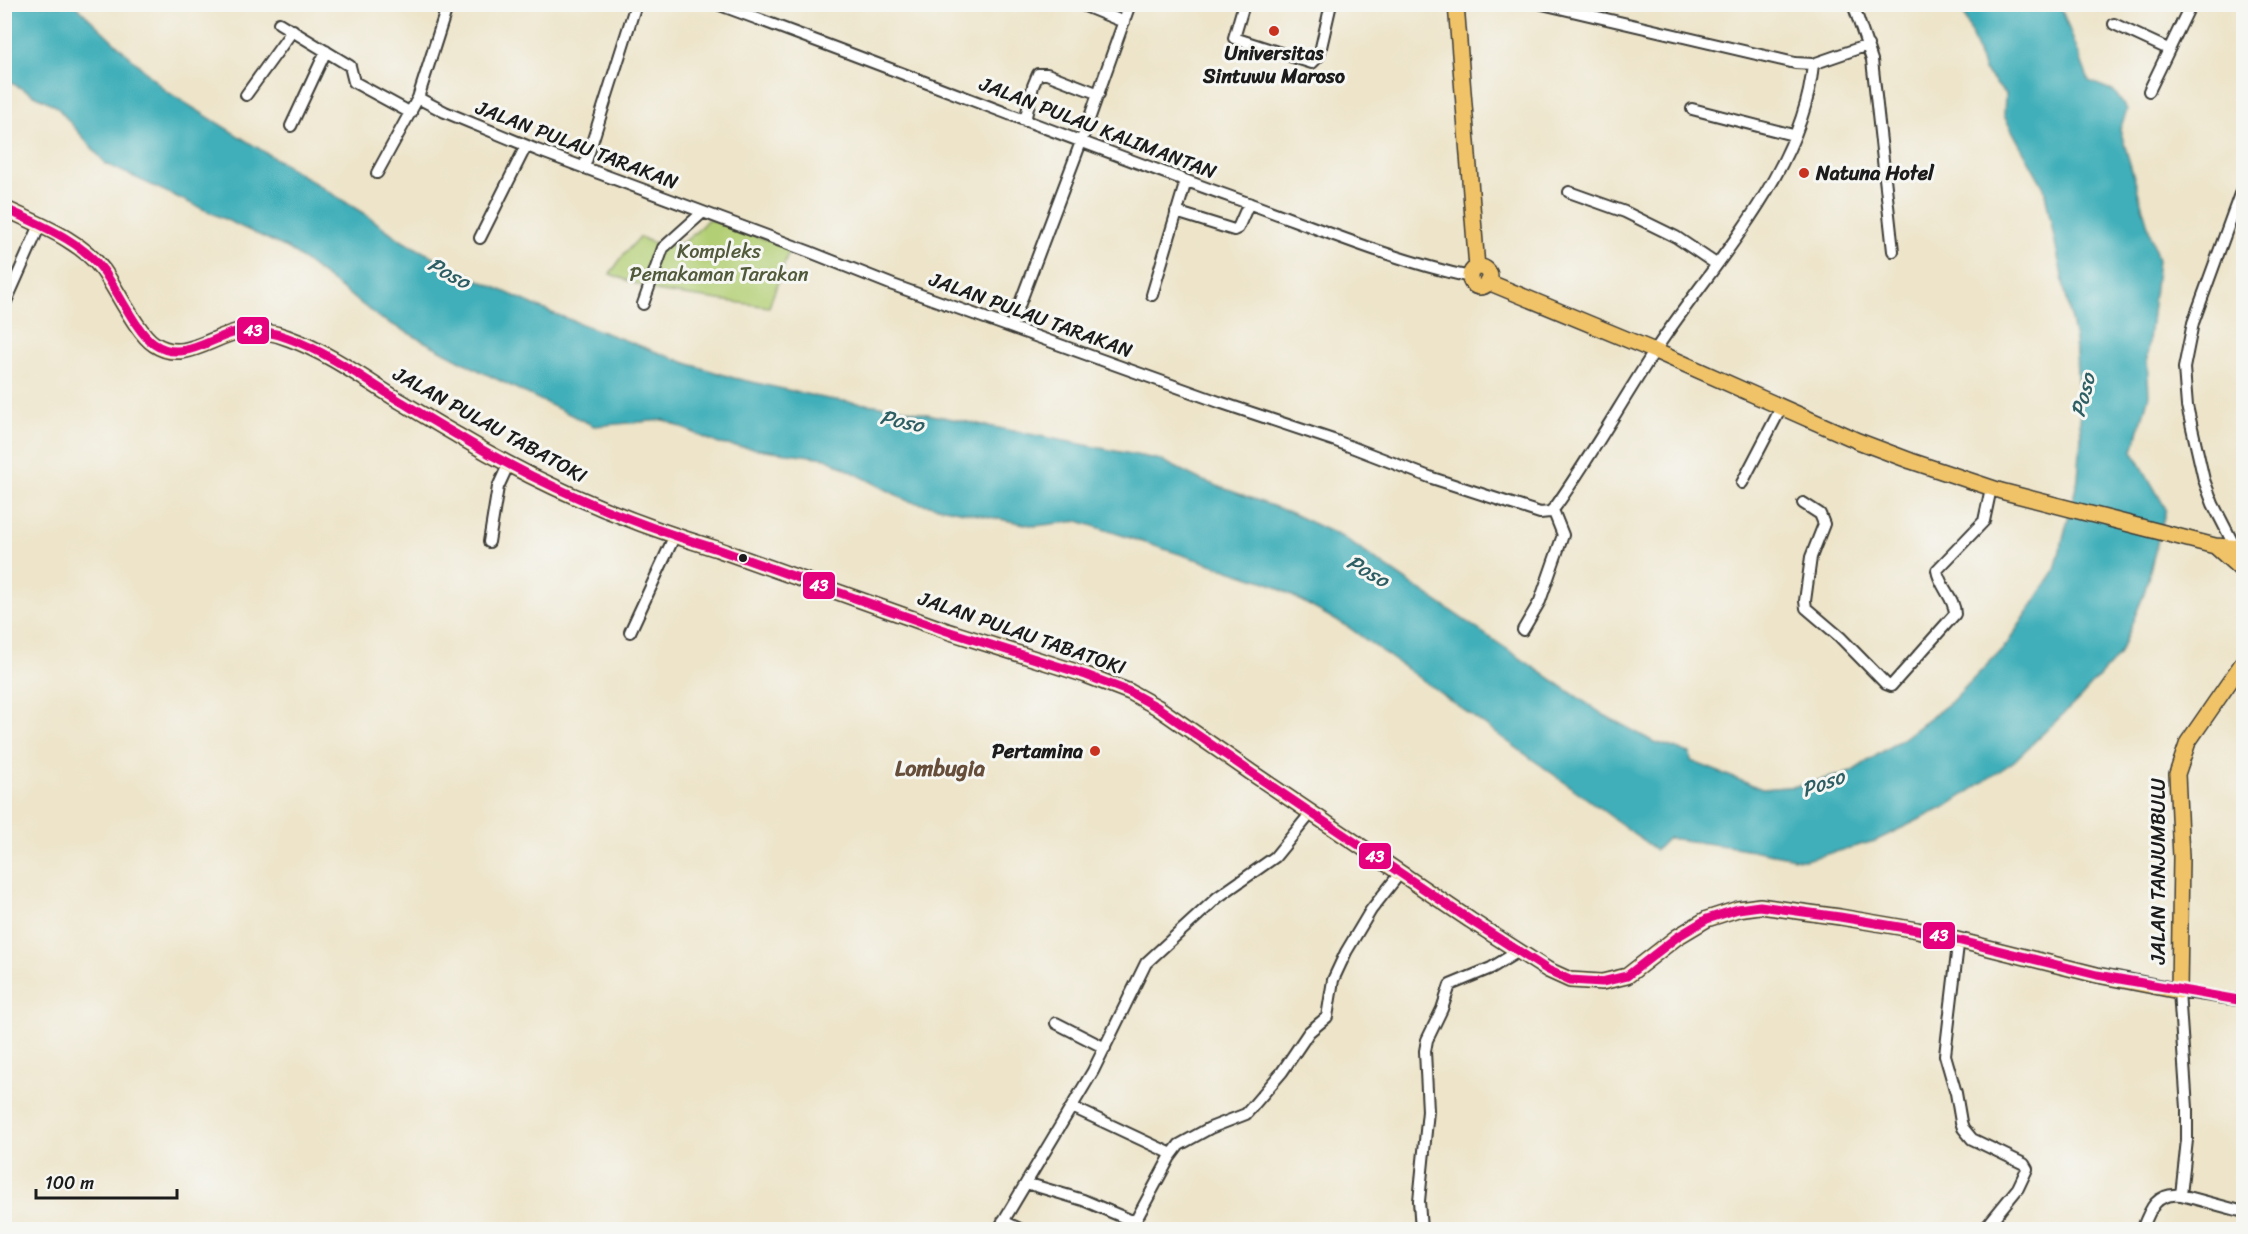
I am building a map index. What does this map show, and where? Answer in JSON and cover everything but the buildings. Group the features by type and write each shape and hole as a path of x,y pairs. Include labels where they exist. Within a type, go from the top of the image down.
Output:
{"highway":[{"path":"1456,4 1474,272 1486,270 1489,276 1488,282 1655,351 1781,408 1911,461 1996,489 2189,540 2215,546 2240,548"},
{"name":"JALAN PULAU TABATOKI","path":"4,208 66,238 92,257 153,344 183,351 210,343 234,332 249,330 288,338 331,358 458,436 573,496 675,535 947,631 1086,675 1130,692 1164,711 1311,813 1548,970 1570,980 1602,982 1627,976 1677,937 1707,919 1738,909 1760,906 1876,923 2097,975 2180,991"},
{"path":"2215,546 2244,572"},
{"name":"JALAN TANJUMBULU","path":"2180,991 2181,857 2177,774 2188,742 2244,661"}],"street":[{"path":"377,173 418,98 448,4"},
{"path":"584,168 636,4"},
{"name":"JALAN PULAU KALIMANTAN","path":"717,4 858,55 1186,181 1421,265 1474,272"},
{"path":"1080,4 1124,22"},
{"path":"1011,327 1099,94 1130,4"},
{"path":"1244,4 1234,38 1312,63 1316,62 1319,56 1331,4"},
{"path":"1852,4 1868,45 1873,66 1893,250"},
{"path":"2149,91 2191,4"},
{"path":"1544,5 1795,63 1813,64 1868,45"},
{"path":"279,23 350,66 354,82 411,113"},
{"path":"2114,24 2168,49"},
{"path":"246,95 293,30"},
{"path":"291,126 326,51"},
{"path":"1523,630 1540,601 1563,535 1553,510 1655,351 1767,191 1793,135 1810,88 1813,64"},
{"path":"1025,121 1038,74 1047,74 1099,94"},
{"name":"JALAN PULAU TARAKAN","path":"418,98 445,112 526,146 893,285 1219,402 1336,441 1479,494 1540,513 1553,510"},
{"path":"1692,109 1793,135"},
{"path":"480,238 526,146"},
{"path":"1152,295 1186,181"},
{"path":"2240,548 2213,504 2204,480 2187,406 2184,368 2193,323 2244,183"},
{"path":"1569,192 1624,212 1676,237 1716,264"},
{"path":"1176,212 1234,230 1238,228 1249,203"},
{"path":"643,304 663,248 702,213"},
{"path":"4,306 40,225"},
{"path":"1742,483 1781,408"},
{"path":"489,542 496,491 509,463"},
{"path":"1803,503 1820,514 1824,524 1811,557 1806,608 1834,631 1889,686 1954,616 1955,606 1937,570 1984,521 1996,489"},
{"path":"630,632 675,535"},
{"path":"1022,1230 1000,1225 1105,1048 1146,963 1183,932 1218,897 1275,857 1311,813"},
{"path":"1026,1183 1083,1200 1135,1220 1172,1154 1187,1139 1243,1116 1268,1090 1305,1038 1327,1017 1332,985 1341,961 1371,910 1401,872"},
{"path":"1956,940 1958,945 1945,1055 1956,1093 1961,1122 1972,1139 2027,1167 2021,1183 1984,1230"},
{"path":"1421,1230 1419,1201 1428,1111 1425,1055 1427,1040 1442,1010 1450,985 1491,968 1519,951"},
{"path":"2181,1195 2187,1140 2187,1108 2180,991 2244,1001"},
{"path":"1056,1023 1105,1048"},
{"path":"1071,1107 1172,1154"},
{"path":"2142,1230 2149,1210 2159,1198 2174,1194 2244,1212"}],"green space":[{"name":"Kompleks Pemakaman Tarakan","path":"708,219 790,248 769,307 655,291 610,274 640,237 662,245 678,244 685,241"}],"water":[{"name":"Poso","path":"5,5 75,5 166,91 363,213 404,242 483,282 552,313 686,363 734,378 828,399 897,408 1161,460 1201,480 1289,512 1342,537 1604,715 1652,741 1690,753 1691,761 1762,789 1798,786 1851,772 1902,739 1951,702 2007,644 2055,570 2078,479 2081,437 2075,340 2044,188 2004,116 2005,94 1984,70 1961,5 2060,5 2089,81 2114,91 2127,110 2120,129 2158,260 2147,358 2149,395 2133,451 2166,509 2144,594 2119,655 2079,699 2013,762 1947,806 1875,841 1805,860 1668,838 1656,850 1348,627 1269,583 1078,521 1035,526 908,501 826,458 719,444 664,420 594,426 482,372 380,318 289,249 106,164 56,106 13,84 5,72"}],"transit line":[{"name":"43","path":"4,208 58,234 93,259 103,270 147,338 165,349 187,350 246,330 264,331 283,336 330,357 395,398 519,470 617,514 947,631 1086,675 1130,692 1157,707 1470,920 1548,970 1570,980 1602,982 1627,976 1677,937 1707,919 1738,909 1760,906 1917,930 2097,975 2244,1001"}],"place":[{"name":"Universitas Sintuwu Maroso","path":"1274,31"},
{"name":"Natuna Hotel","path":"1804,173"},
{"name":"Pertamina","path":"1095,751"}],"district":[{"name":"Lombugia","path":"940,768"}]}
